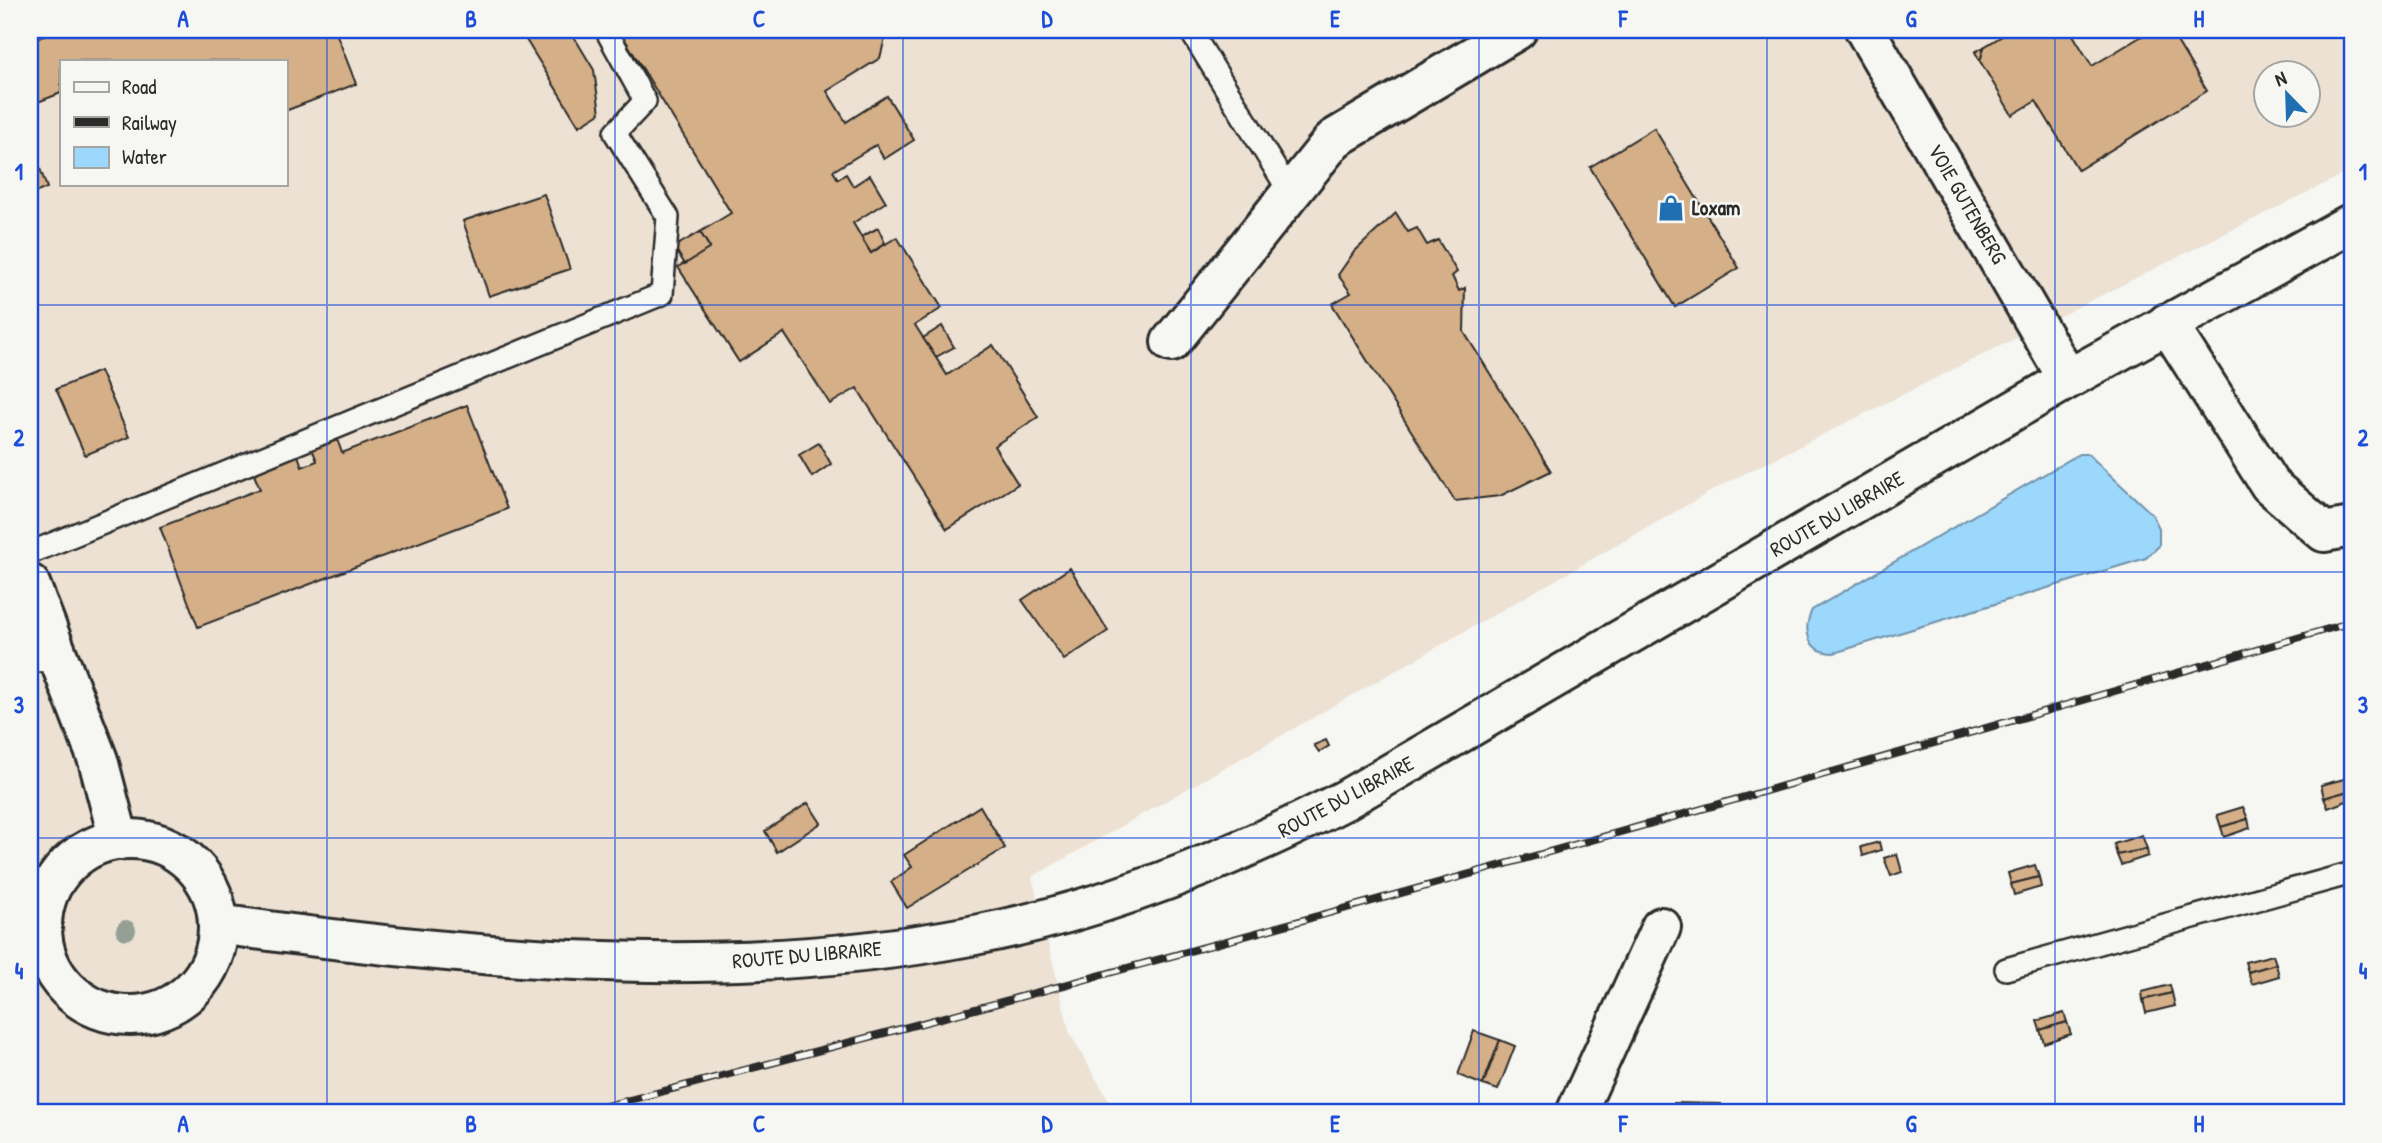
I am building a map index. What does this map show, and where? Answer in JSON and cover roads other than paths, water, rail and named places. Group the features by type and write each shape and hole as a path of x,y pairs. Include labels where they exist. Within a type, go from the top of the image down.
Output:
{"main road":[{"path":"1171,342 1334,139 1517,30"},
{"name":"VOIE GUTENBERG","path":"1866,30 2068,379"},
{"name":"ROUTE DU LIBRAIRE","path":"218,924 353,941 603,961 742,962 842,956 971,936 1057,915 1145,887 1222,858 1345,800 2068,379 2352,223"},
{"path":"2167,323 2270,485 2324,532 2352,527"},
{"path":"30,584 45,660 98,760 119,840"},
{"path":"119,840 148,841 175,851 198,870 213,895 218,924 215,951 204,975 186,995 163,1009 136,1015 109,1013 82,1002 60,982 46,956 36,928 56,879 73,860 94,846 119,840"},
{"path":"1576,1113 1661,927"}],"lane":[{"path":"30,553 662,294 668,217 615,133 645,101 606,30"},
{"path":"1190,30 1291,194"},
{"path":"2006,969 2352,873"}],"water":[{"path":"2079,454 2088,454 2152,514 2159,528 2159,546 2146,558 1834,653 1825,652 1813,645 1808,633 1812,610"}],"railway":[{"path":"579,1113 1468,875 2352,622"}],"place":[{"name":"Loxam","path":"1671,208"}]}
